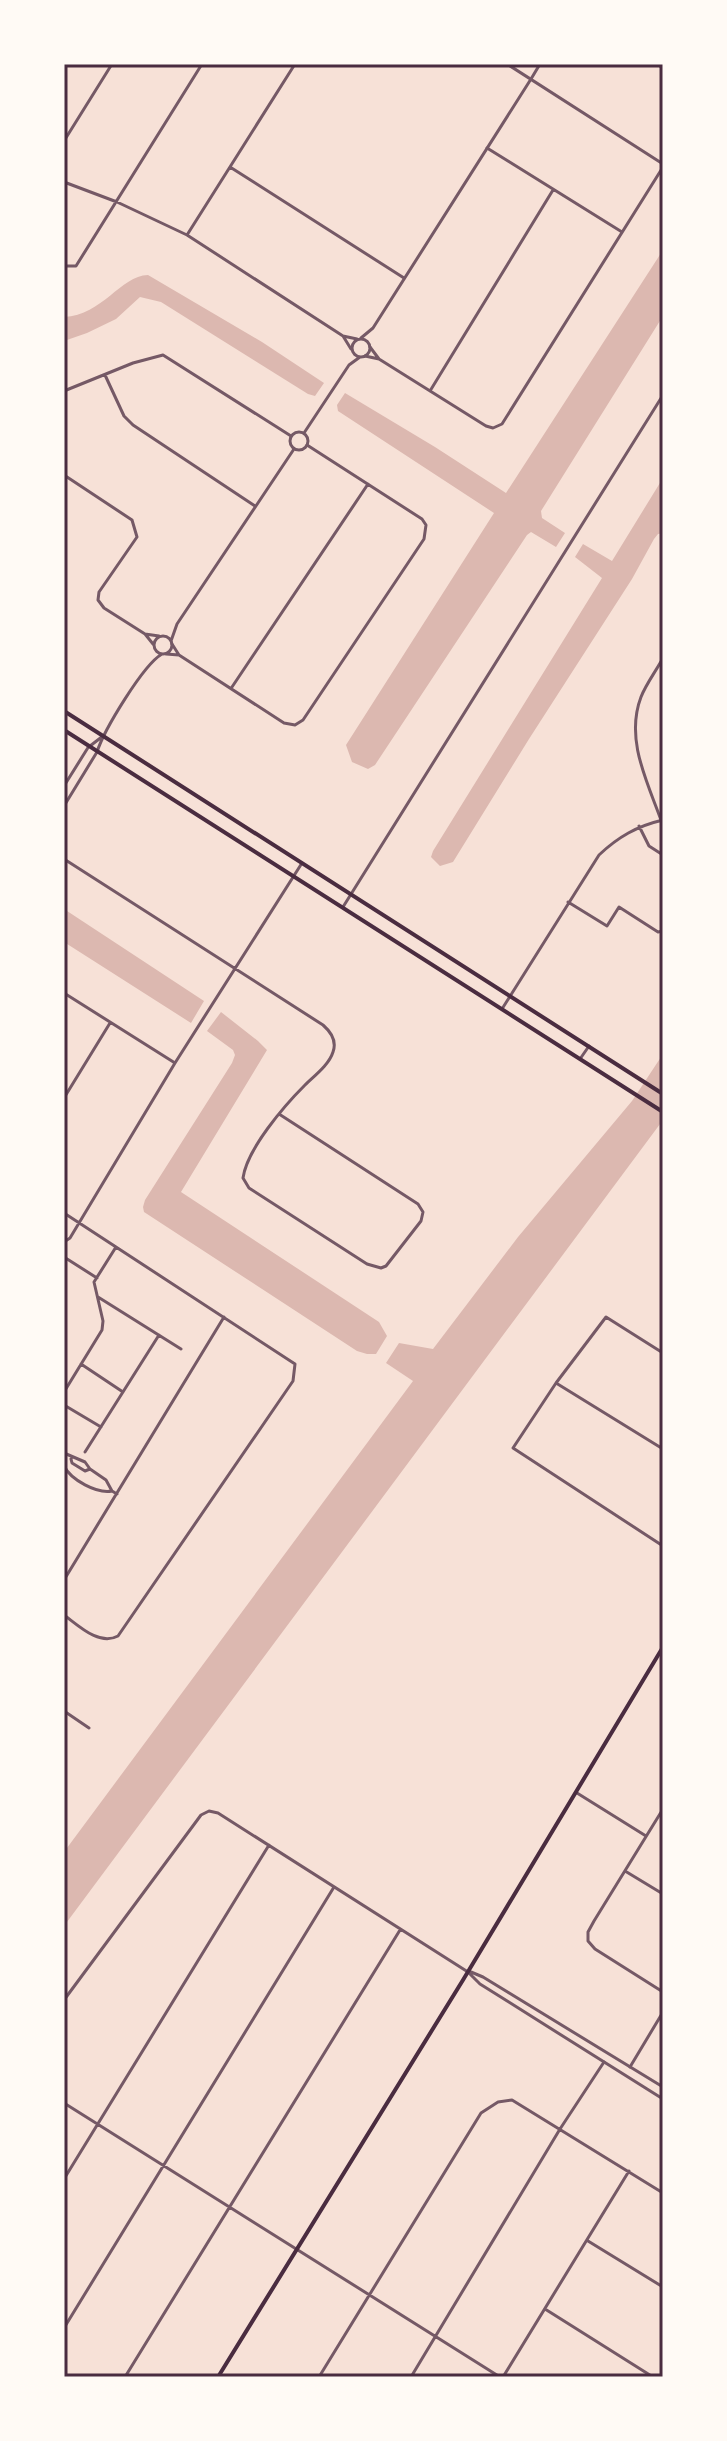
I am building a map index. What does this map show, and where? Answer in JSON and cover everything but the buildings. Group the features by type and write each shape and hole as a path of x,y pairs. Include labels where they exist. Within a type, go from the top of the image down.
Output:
{"main road":[{"path":"64,711 663,1094"},
{"path":"64,730 663,1112"},
{"path":"218,2377 468,1972 663,1647"}],"street":[{"path":"64,141 112,64"},
{"path":"64,266 76,266 202,64"},
{"path":"187,235 295,64"},
{"path":"64,182 117,202 187,235 343,336 366,340 379,359 493,428 502,424 663,165 507,64"},
{"path":"304,433 349,365 352,350 359,339 373,328 540,64"},
{"path":"657,64 663,68"},
{"path":"487,148 622,232"},
{"path":"230,167 404,278"},
{"path":"430,391 553,190"},
{"path":"349,365 362,357 370,346 373,328"},
{"path":"343,336 352,350 362,357 379,359"},
{"path":"64,391 133,363 163,355 291,436"},
{"path":"105,375 124,416 133,425 255,506"},
{"path":"343,908 663,395"},
{"path":"304,433 307,445 301,450 294,449 289,443 291,436 304,433"},
{"path":"145,634 161,636 172,643 179,655 284,723 295,725 303,720 424,539 426,525 422,519 307,445"},
{"path":"64,806 97,752 103,736 151,663 170,650 175,627 294,449"},
{"path":"64,475 132,520 136,529 137,537 99,592 98,600 104,608 145,634 157,652 179,655"},
{"path":"231,688 368,484"},
{"path":"151,663 153,646 175,627"},
{"path":"502,1009 599,855 621,835 662,820 640,763 634,731 641,697 663,658"},
{"path":"64,786 89,746 103,736"},
{"path":"639,826 649,846 663,855"},
{"path":"64,859 330,1031 334,1050 328,1061 279,1114 244,1168 243,1178 249,1188 367,1264 381,1268 391,1262 421,1221 423,1212 418,1204 279,1114"},
{"path":"64,1242 72,1234 175,1063 302,863"},
{"path":"568,902 607,926 619,907 658,932 663,931"},
{"path":"64,993 175,1063"},
{"path":"64,1098 110,1023"},
{"path":"580,1059 589,1046"},
{"path":"64,1213 295,1364 293,1381 118,1636 111,1640 97,1638 64,1615"},
{"path":"64,1392 102,1330 103,1321 94,1282 116,1247"},
{"path":"64,1257 97,1278"},
{"path":"98,1297 181,1349"},
{"path":"64,1580 224,1317"},
{"path":"663,1353 606,1317 556,1383 513,1448 663,1546"},
{"path":"85,1452 159,1335"},
{"path":"81,1364 123,1392"},
{"path":"556,1383 663,1449"},
{"path":"64,1405 101,1427"},
{"path":"64,1453 85,1462 117,1494"},
{"path":"70,1457 64,1466 68,1475 102,1493 112,1491"},
{"path":"64,1711 89,1728"},
{"path":"577,1793 646,1836"},
{"path":"663,1809 588,1932 588,1941 595,1949 663,1992"},
{"path":"64,2000 201,1815 209,1811 218,1813 400,1930 429,1945 480,1984 663,2099"},
{"path":"64,2179 269,1845"},
{"path":"625,1870 663,1894"},
{"path":"64,2328 334,1887"},
{"path":"125,2377 400,1930"},
{"path":"468,1972 483,1977 663,2087"},
{"path":"630,2067 663,2012"},
{"path":"411,2377 560,2129 604,2062"},
{"path":"319,2377 481,2113 498,2102 512,2100 663,2193"},
{"path":"64,2103 501,2377 629,2171"},
{"path":"587,2240 663,2287"},
{"path":"545,2309 653,2377"}],"shaded area":[{"path":"663,250 663,316 541,511 542,518 565,533 556,547 531,532 527,535 375,765 368,769 352,762 346,745 494,513 338,411 337,405 345,393 506,493"},
{"path":"148,275 262,342 324,383 315,396 308,394 161,302 140,297 116,319 64,341 64,317 90,310 129,282"},
{"path":"663,478 663,533 654,539 632,579 453,862 440,866 431,857 433,851 602,578 575,557 583,544 612,561"},
{"path":"64,909 204,1001 191,1023 64,942"},
{"path":"221,1012 267,1050 181,1192 379,1322 387,1336 376,1354 357,1351 144,1212 145,1200 232,1063 233,1050 207,1031"},
{"path":"663,1054 663,1120 64,1926 64,1852 413,1381 386,1363 399,1343 433,1349 518,1237 632,1101"}]}
